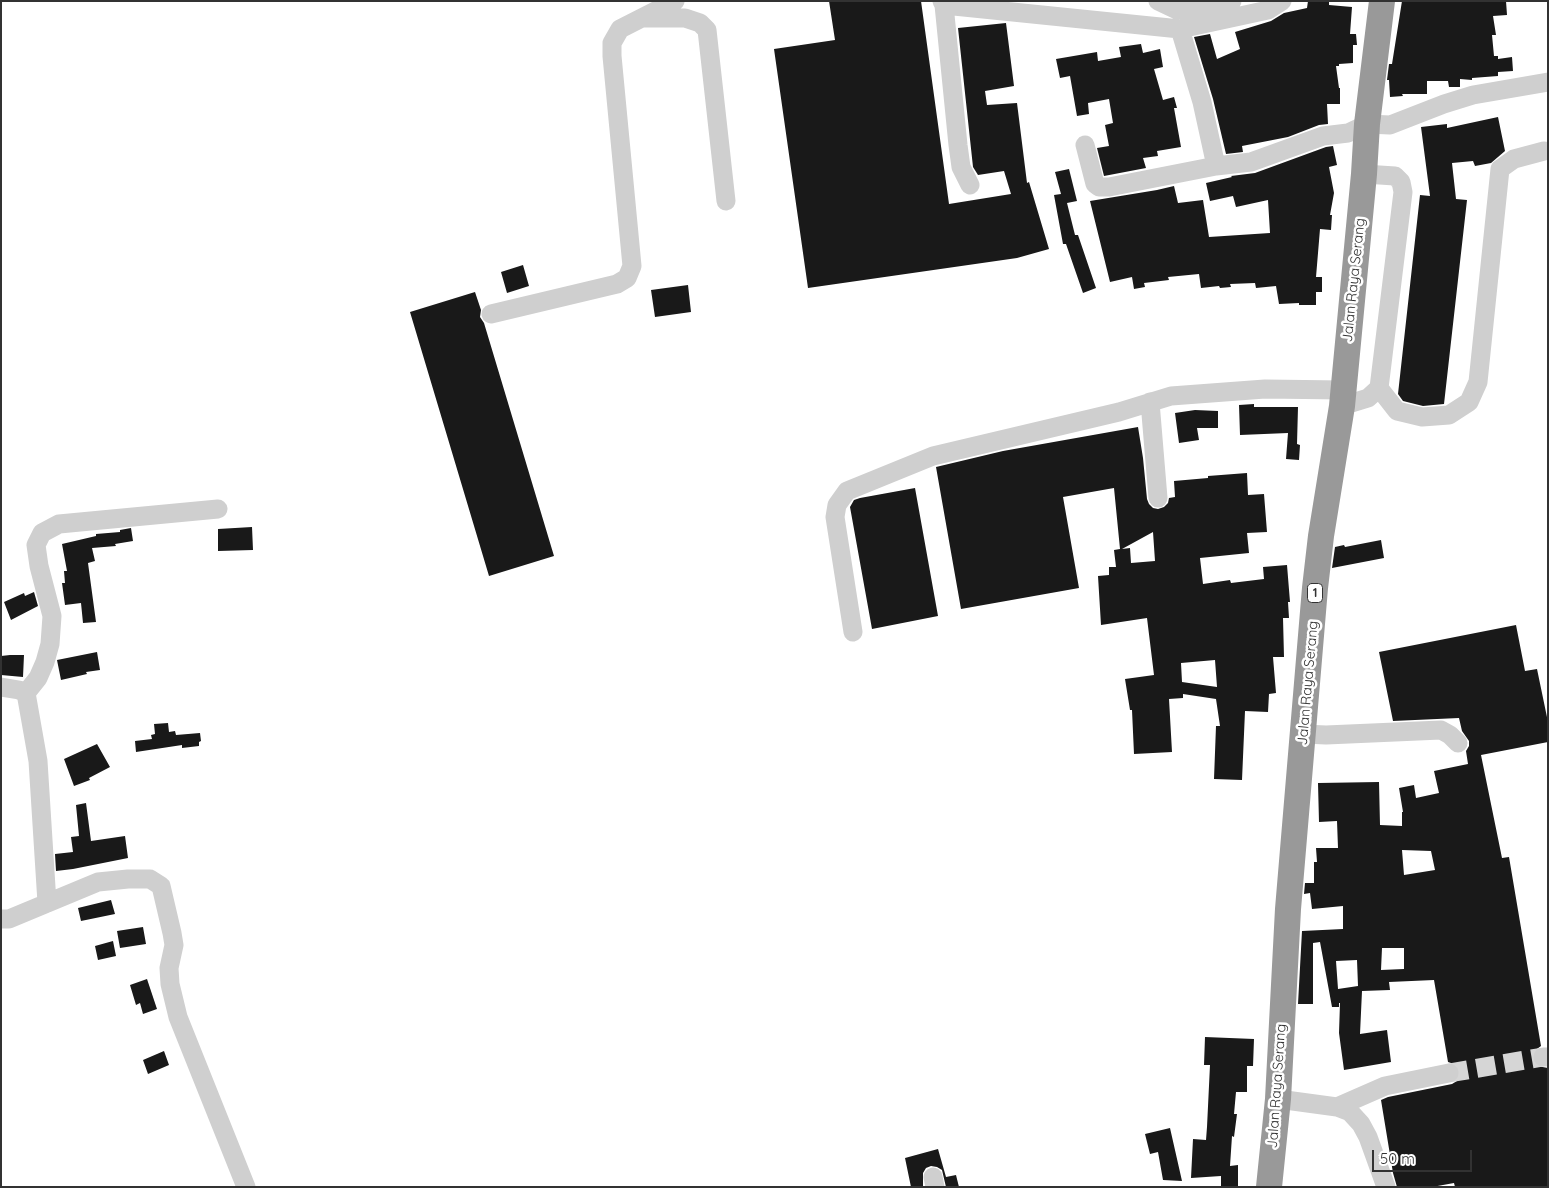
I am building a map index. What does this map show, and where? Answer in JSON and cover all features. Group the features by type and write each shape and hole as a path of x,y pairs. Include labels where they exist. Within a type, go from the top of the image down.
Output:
{"highway":[{"name":"Jalan Raya Serang","path":"1269,1187 1278,1099 1288,909 1321,536 1342,398 1364,174 1367,124 1382,1"}],"street":[{"path":"491,314 617,284 626,278 632,266 612,43 620,29 675,1"},
{"path":"1158,1 1177,10 1232,1"},
{"path":"970,184 961,167 943,3 1180,29 1268,10 1282,1"},
{"path":"639,18 685,18 700,23 707,30 726,202"},
{"path":"1180,29 1202,102 1216,166"},
{"path":"1085,145 1095,184 1099,187 1216,166 1251,162 1324,136 1348,133 1367,124 1390,125 1473,95 1548,82"},
{"path":"1379,388 1397,411 1422,417 1449,415 1469,402 1478,382 1500,169 1514,159 1544,151"},
{"path":"853,632 835,516 837,505 847,491 933,456 1118,412 1171,396 1265,389 1342,398 1368,398 1379,388 1403,192 1401,182 1395,176 1364,174"},
{"path":"1150,402 1158,498"},
{"path":"47,903 38,761 26,693 38,678 50,644 52,616 39,566 36,545 42,533 59,524 218,509"},
{"path":"1,687 26,693"},
{"path":"1304,734 1326,735 1440,730 1450,735 1458,743"},
{"path":"1,919 9,919 98,882 150,879 161,886 174,945 169,968 170,984 178,1017 246,1187"},
{"path":"1337,1107 1385,1086 1450,1073"},
{"path":"1278,1099 1337,1107 1350,1112 1361,1124 1368,1137 1386,1187"}],"building":[{"path":"829,1 921,1 949,204 1011,194 1004,171 978,175 973,167 958,28 1006,23 1014,86 985,91 987,105 1017,103 1027,183 1029,182 1049,249 1017,258 808,288 774,49 835,40"},
{"path":"1308,1 1329,1 1329,5 1352,7 1350,34 1356,34 1357,45 1353,45 1353,63 1336,66 1340,88 1340,104 1327,104 1328,124 1319,125 1288,137 1242,146 1243,152 1226,154 1213,99 1194,37 1210,34 1217,59 1240,49 1235,32 1271,21 1284,13 1307,8"},
{"path":"1402,1 1506,1 1507,15 1493,16 1496,35 1492,35 1494,56 1498,56 1498,59 1512,57 1513,71 1498,72 1498,76 1472,78 1472,80 1460,79 1460,87 1449,87 1448,81 1427,81 1427,94 1402,94 1403,96 1390,97 1389,80 1387,80 1389,64 1392,64"},
{"path":"1141,44 1143,53 1160,49 1163,67 1154,69 1163,100 1174,97 1177,108 1174,108 1181,147 1157,151 1158,156 1143,158 1146,168 1104,176 1097,148 1109,146 1105,125 1113,123 1109,99 1088,103 1089,114 1077,116 1070,76 1060,78 1056,59 1097,52 1098,61 1121,57 1119,47"},
{"path":"1498,117 1505,151 1491,163 1475,166 1473,161 1452,163 1456,199 1467,200 1444,404 1423,406 1403,401 1398,394 1420,195 1430,196 1421,127 1447,124 1447,128"},
{"path":"1333,146 1337,165 1329,167 1334,193 1330,215 1332,215 1331,230 1320,229 1316,277 1322,277 1322,292 1316,292 1316,305 1299,305 1299,303 1279,304 1276,286 1256,288 1255,283 1230,284 1231,287 1201,288 1199,274 1168,277 1169,280 1144,283 1145,287 1134,289 1132,277 1110,282 1090,201 1174,186 1178,203 1203,200 1209,237 1270,233 1268,200 1236,207 1233,196 1210,201 1206,183 1231,176 1255,173"},
{"path":"1069,169 1077,201 1067,203 1075,235 1078,235 1096,288 1083,293 1066,244 1063,244 1054,195 1061,194 1055,172"},
{"path":"523,265 529,286 507,293 501,272"},
{"path":"688,285 691,312 655,317 651,290"},
{"path":"475,292 481,310 480,317 484,323 554,556 489,576 410,312"},
{"path":"1254,404 1254,407 1298,407 1297,444 1300,445 1299,460 1286,459 1288,433 1240,435 1239,405"},
{"path":"1195,410 1218,411 1218,428 1197,428 1199,440 1179,443 1175,413"},
{"path":"1138,427 1147,499 1153,508 1164,507 1168,503 1169,498 1175,497 1174,481 1208,478 1208,476 1247,473 1248,495 1264,494 1267,532 1247,533 1249,553 1200,558 1203,584 1230,580 1231,583 1264,579 1263,567 1287,565 1290,602 1288,602 1289,618 1283,618 1284,657 1273,657 1276,693 1269,694 1268,712 1245,711 1242,780 1214,779 1216,726 1220,726 1216,699 1183,694 1183,698 1169,699 1172,752 1134,754 1132,710 1130,710 1125,679 1154,675 1147,618 1101,625 1098,576 1109,575 1109,567 1116,567 1114,550 1120,549 1114,488 1063,497 1079,588 961,609 936,467 1003,451","holes":["1153,532 1155,561 1131,563 1130,548 1122,549","1215,660 1217,687 1182,682 1181,663"]},
{"path":"915,488 938,616 872,629 850,507 854,500 860,498"},
{"path":"252,527 253,550 218,551 218,529"},
{"path":"131,528 133,541 115,544 116,546 92,548 95,561 88,563 96,622 83,623 81,603 65,605 62,583 65,583 64,571 67,571 62,544 96,536 96,534 120,532 120,530"},
{"path":"1381,540 1384,558 1332,568 1335,547 1344,545 1345,547"},
{"path":"34,592 38,606 11,620 4,602 24,593 25,596"},
{"path":"1516,625 1525,671 1537,669 1548,722 1548,742 1481,755 1502,858 1509,857 1541,1046 1534,1051 1532,1057 1537,1066 1548,1068 1548,1187 1455,1187 1454,1183 1432,1187 1397,1187 1381,1100 1452,1084 1460,1076 1457,1065 1448,1062 1434,980 1389,982 1390,990 1362,991 1360,1034 1387,1030 1391,1062 1344,1070 1339,1033 1340,1003 1339,1007 1332,1007 1320,942 1313,943 1313,1004 1298,1004 1302,931 1343,929 1343,906 1312,909 1310,893 1304,894 1305,883 1314,883 1314,862 1317,862 1316,848 1338,848 1337,821 1319,822 1318,783 1379,782 1380,825 1402,826 1403,812 1399,788 1414,785 1416,798 1439,793 1434,771 1468,764 1466,751 1469,741 1462,731 1459,718 1393,721 1379,652","holes":["1402,850 1431,851 1435,870 1404,875","1382,948 1404,948 1404,969 1381,970","1357,960 1358,986 1338,989 1336,961"]},
{"path":"97,652 100,670 86,672 87,674 61,680 57,660"},
{"path":"24,655 23,677 1,675 1,656"},
{"path":"168,723 169,732 175,731 176,735 200,733 201,741 199,746 182,748 182,745 136,752 135,741 152,739 151,735 155,734 154,724"},
{"path":"97,744 110,767 89,778 90,780 74,786 64,759"},
{"path":"86,803 91,841 125,836 128,858 56,871 55,854 73,852 71,837 79,836 76,805"},
{"path":"111,900 115,914 81,921 78,908"},
{"path":"143,927 146,944 120,948 117,931"},
{"path":"113,941 116,956 98,960 95,946"},
{"path":"147,979 157,1009 143,1014 140,1003 136,1005 130,985"},
{"path":"1205,1037 1254,1039 1253,1066 1247,1066 1247,1092 1236,1092 1234,1114 1237,1114 1234,1137 1232,1136 1230,1166 1238,1165 1238,1187 1221,1187 1221,1176 1191,1178 1193,1139 1206,1140 1210,1065 1204,1065"},
{"path":"164,1051 169,1065 148,1074 143,1060"},
{"path":"1170,1128 1182,1181 1163,1180 1158,1152 1150,1154 1145,1134"},
{"path":"938,1149 946,1177 956,1175 959,1187 946,1187 942,1170 931,1166 926,1168 923,1173 923,1187 911,1187 905,1158"}],"tunnel":[{"path":"1449,1073 1543,1057"}]}
